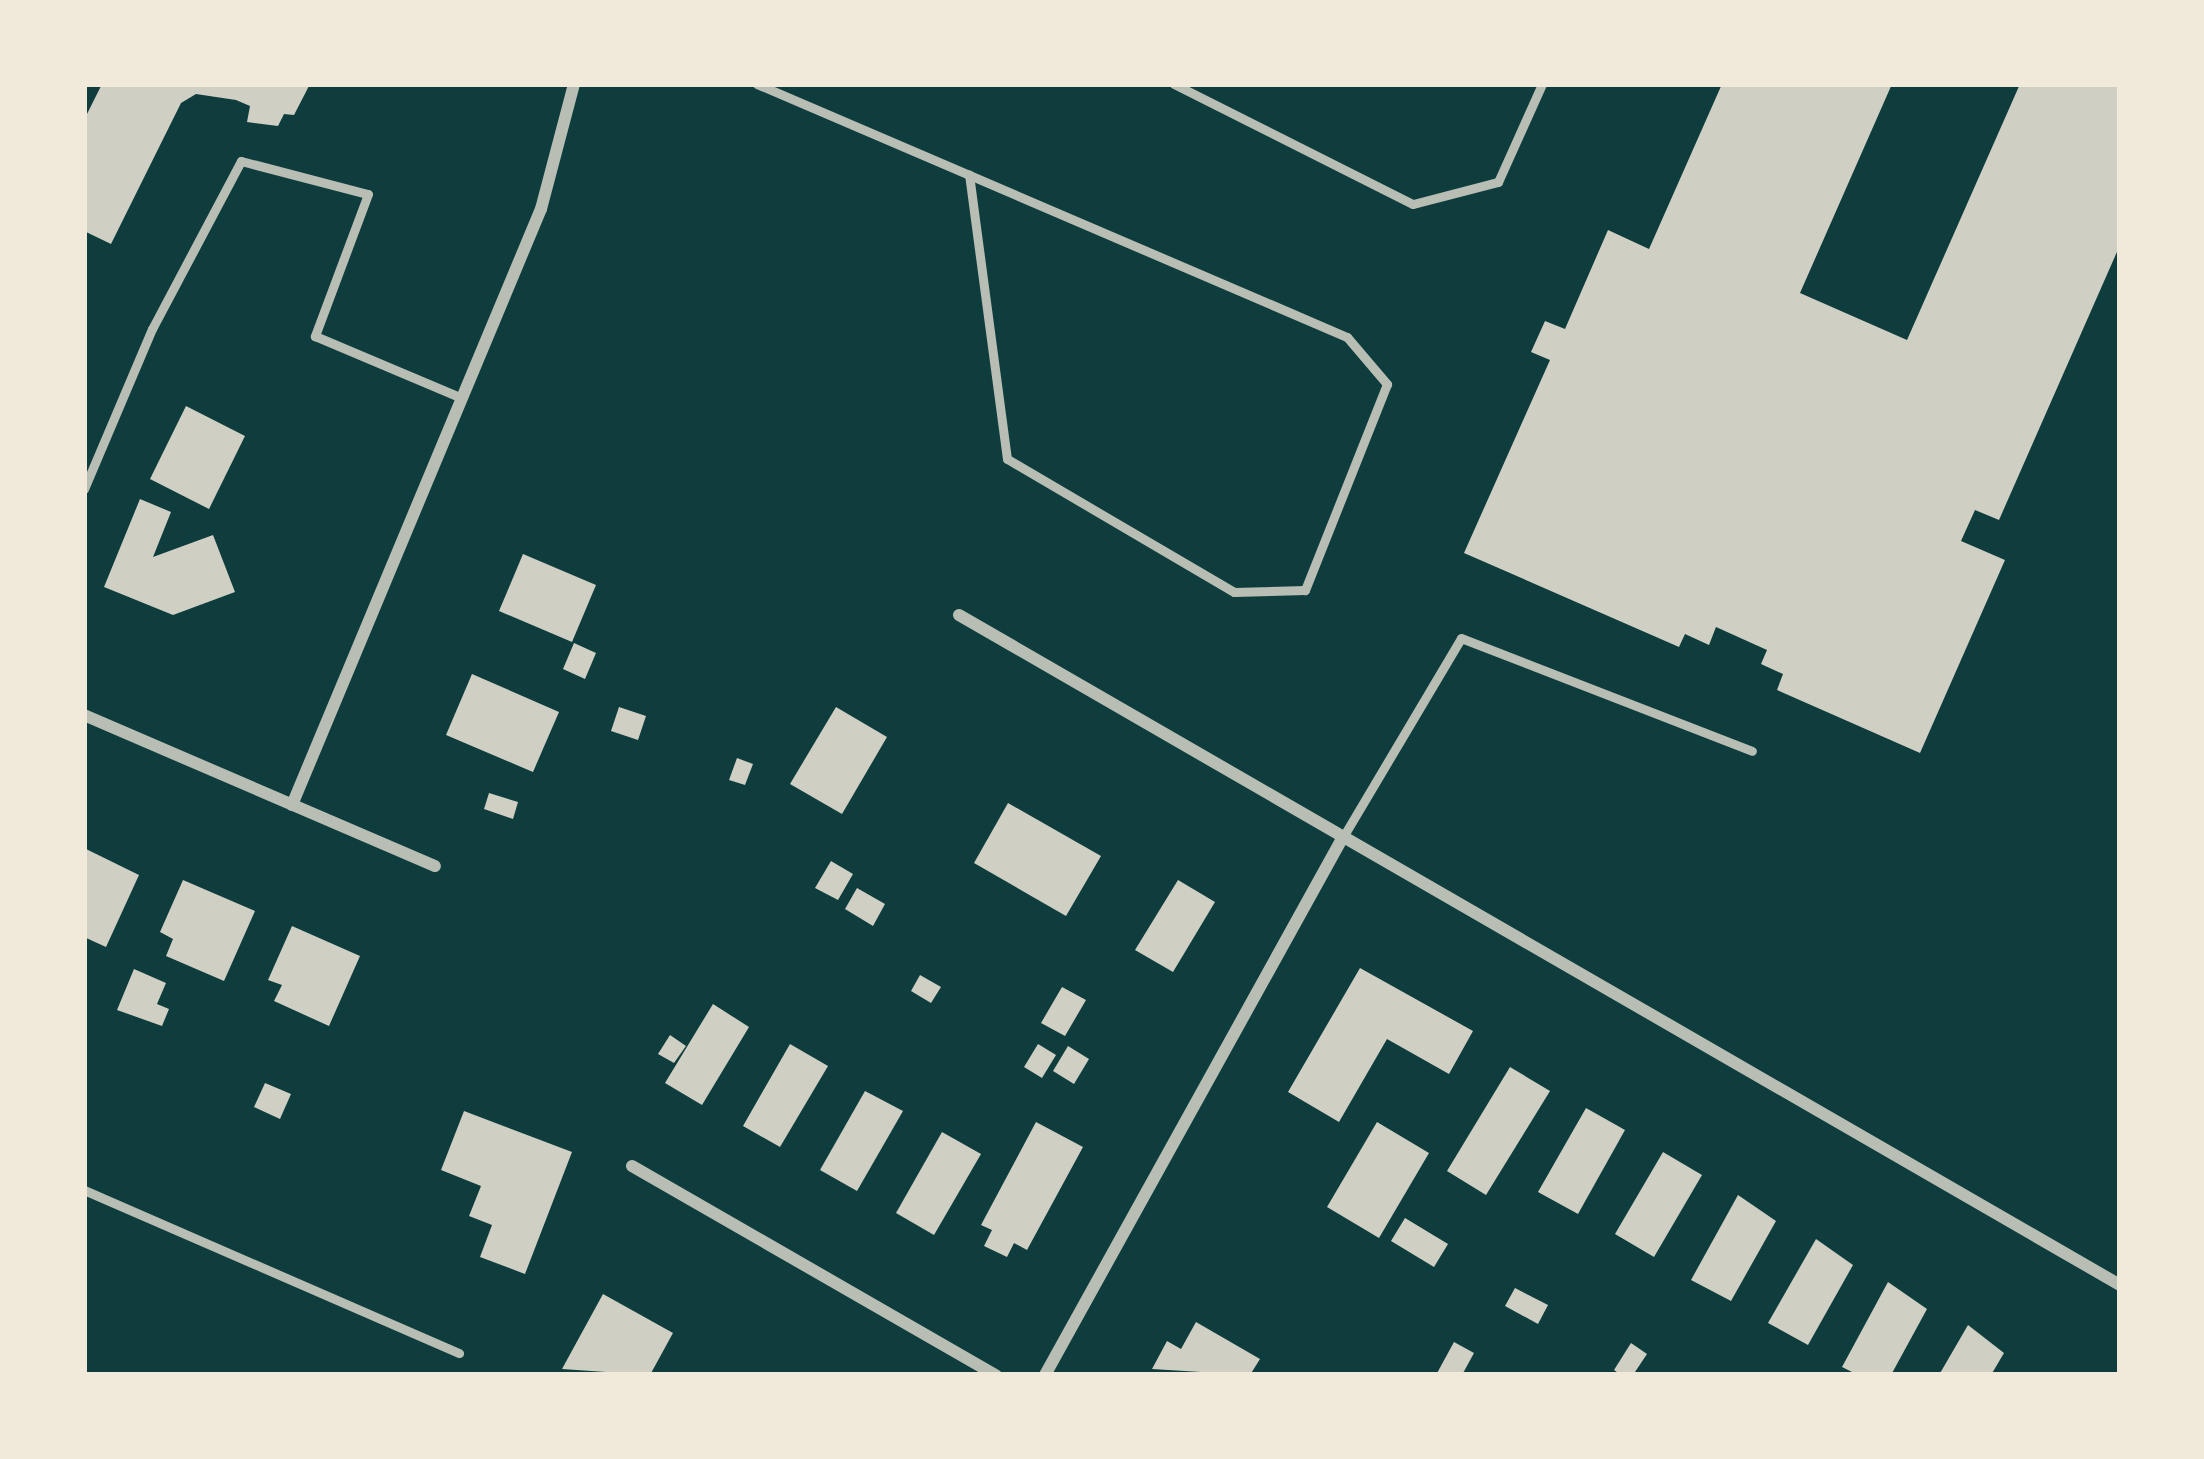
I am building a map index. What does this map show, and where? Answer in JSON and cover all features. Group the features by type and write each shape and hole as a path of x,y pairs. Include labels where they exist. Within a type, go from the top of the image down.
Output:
{"street":[{"path":"292,805 541,209 574,84"},
{"path":"959,615 2120,1285"},
{"path":"84,715 435,866"},
{"path":"1045,1375 1343,836"},
{"path":"632,1166 995,1375"}],"lane":[{"path":"757,84 1347,337 1387,384 1305,590 1234,592 1006,459 969,175"},
{"path":"1174,84 1413,204 1498,182 1542,84"},
{"path":"84,489 152,329 241,161 368,194 315,337 462,398"},
{"path":"1343,836 1461,638 1752,751"},
{"path":"84,1190 459,1353"}],"building":[{"path":"102,84 310,84 294,115 284,114 278,126 247,122 250,106 236,100 196,94 181,103 111,244 84,231 84,120"},
{"path":"1722,84 1892,84 1800,293 1907,340 2020,84 2120,84 2120,245 1999,520 1975,510 1961,541 2005,560 1920,753 1777,690 1783,674 1761,664 1767,650 1716,627 1709,645 1685,634 1679,647 1464,553 1550,360 1531,352 1545,321 1565,329 1608,230 1649,249"},
{"path":"186,406 245,436 209,509 150,479"},
{"path":"140,499 171,512 153,557 213,535 235,592 173,615 104,587"},
{"path":"523,554 596,585 572,642 499,611"},
{"path":"574,643 596,653 585,679 563,669"},
{"path":"472,674 559,712 533,772 446,735"},
{"path":"619,707 646,716 638,740 611,731"},
{"path":"836,707 887,737 842,814 790,784"},
{"path":"737,758 753,764 745,785 729,780"},
{"path":"489,793 518,802 513,819 484,809"},
{"path":"1008,803 1101,856 1066,916 974,863"},
{"path":"84,848 139,875 106,947 84,937"},
{"path":"831,861 853,874 838,900 815,888"},
{"path":"183,880 255,911 224,981 166,956 173,939 160,932"},
{"path":"1178,880 1215,902 1173,972 1135,950"},
{"path":"857,888 885,904 873,926 845,909"},
{"path":"292,926 360,956 329,1026 274,1001 282,985 268,980"},
{"path":"1360,968 1473,1031 1449,1074 1387,1039 1339,1122 1288,1092"},
{"path":"134,969 166,983 157,1004 169,1009 162,1026 117,1010"},
{"path":"920,975 941,987 931,1003 911,991"},
{"path":"1062,987 1086,1000 1065,1036 1041,1023"},
{"path":"713,1004 749,1027 702,1105 665,1083"},
{"path":"670,1035 686,1046 674,1063 658,1054"},
{"path":"790,1044 828,1066 780,1147 743,1126"},
{"path":"1038,1044 1056,1055 1042,1078 1024,1067"},
{"path":"1068,1046 1089,1059 1074,1084 1053,1071"},
{"path":"1510,1067 1550,1091 1486,1195 1447,1171"},
{"path":"265,1083 291,1094 280,1119 254,1107"},
{"path":"865,1091 903,1111 857,1191 820,1170"},
{"path":"1586,1108 1625,1130 1578,1214 1538,1192"},
{"path":"464,1111 572,1152 525,1274 480,1257 492,1225 469,1216 481,1186 441,1170"},
{"path":"1036,1122 1083,1147 1027,1250 1014,1243 1007,1257 984,1246 992,1230 981,1225"},
{"path":"1377,1122 1429,1153 1379,1238 1327,1207"},
{"path":"942,1132 981,1154 934,1235 896,1213"},
{"path":"1663,1152 1702,1175 1654,1257 1615,1234"},
{"path":"1738,1195 1776,1221 1731,1301 1691,1280"},
{"path":"1405,1218 1448,1244 1434,1267 1391,1241"},
{"path":"1816,1239 1853,1265 1808,1345 1768,1323"},
{"path":"1888,1282 1927,1309 1891,1375 1858,1375 1842,1367"},
{"path":"1515,1288 1548,1305 1538,1324 1505,1306"},
{"path":"603,1294 673,1333 650,1375 562,1369"},
{"path":"1196,1322 1260,1359 1250,1375 1152,1369 1167,1341 1181,1349"},
{"path":"1968,1325 2004,1353 1991,1375 1939,1375"},
{"path":"1454,1342 1474,1353 1462,1375 1436,1375"},
{"path":"1631,1343 1647,1354 1633,1375 1621,1375 1614,1370"}]}
